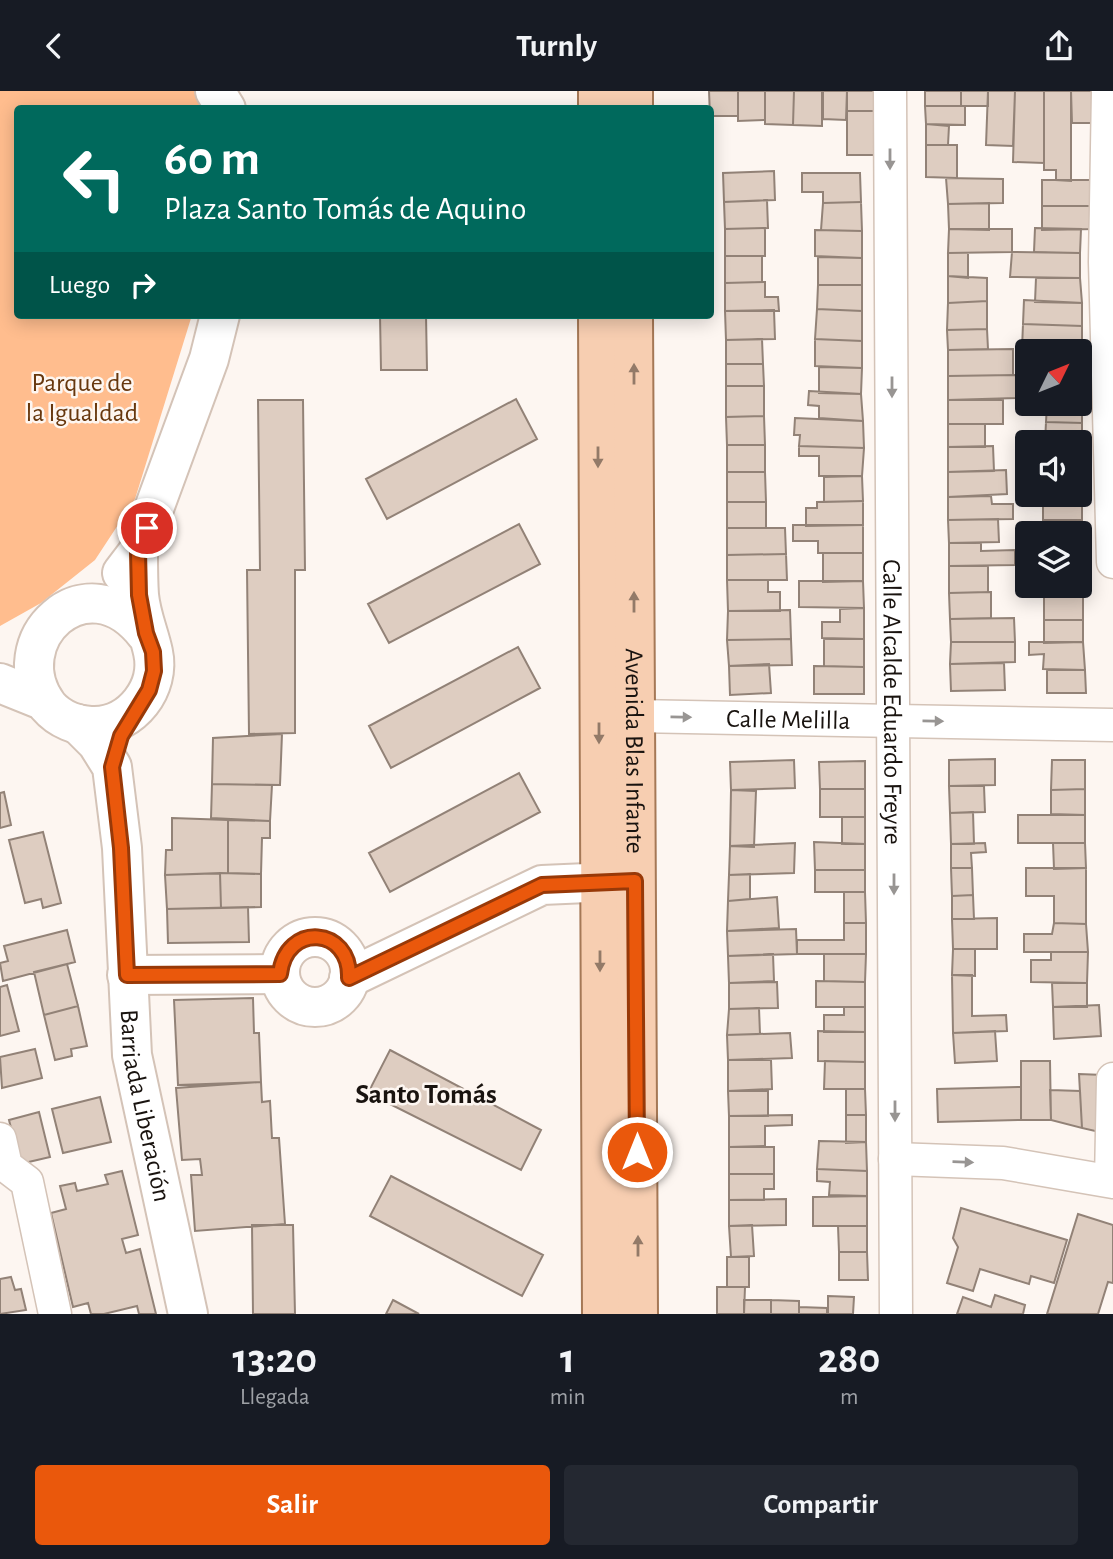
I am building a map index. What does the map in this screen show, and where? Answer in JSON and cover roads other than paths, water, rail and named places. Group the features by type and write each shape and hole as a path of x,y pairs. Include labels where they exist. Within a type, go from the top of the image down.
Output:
{"main road":[{"name":"Avenida Blas Infante","path":"598,319 598,688 617,882 638,1314"},
{"name":"Avenida Blas Infante","path":"602,1314 617,882 635,716 634,319"}],"street":[{"name":"Calle Alcalde Eduardo Freyre","path":"890,91 896,1314"},
{"path":"1108,91 1113,562"},
{"path":"89,602 114,582 138,552 209,359 219,319"},
{"path":"37,636 32,652 34,685 52,711 78,725 111,724 125,717 138,706 149,690 154,671 153,652 146,633 139,595 138,552"},
{"path":"0,661 37,636 50,619 68,607 89,602 122,610 136,620 146,633"},
{"path":"0,683 42,700"},
{"path":"598,688 635,716"},
{"name":"Barriada Liberación","path":"138,706 121,736 112,767 121,848 132,1055 188,1314"},
{"name":"Calle Melilla","path":"635,716 1113,725"},
{"name":"Barriada Liberación","path":"78,725 97,743 112,767"},
{"path":"349,978 542,885 617,882"},
{"path":"315,937 327,939 337,945 349,964 349,978 341,996 322,1007 311,1007 293,999 281,983 280,974 286,952 304,939 315,937"},
{"path":"127,975 280,974"},
{"path":"895,1159 1003,1163 1112,1182 1113,1079"},
{"path":"0,1139 6,1166 27,1182 55,1314"}],"district":[{"name":"Santo Tomás","path":"426,1093"}],"park label":[{"name":"Parque de la Igualdad","path":"82,396"}]}
